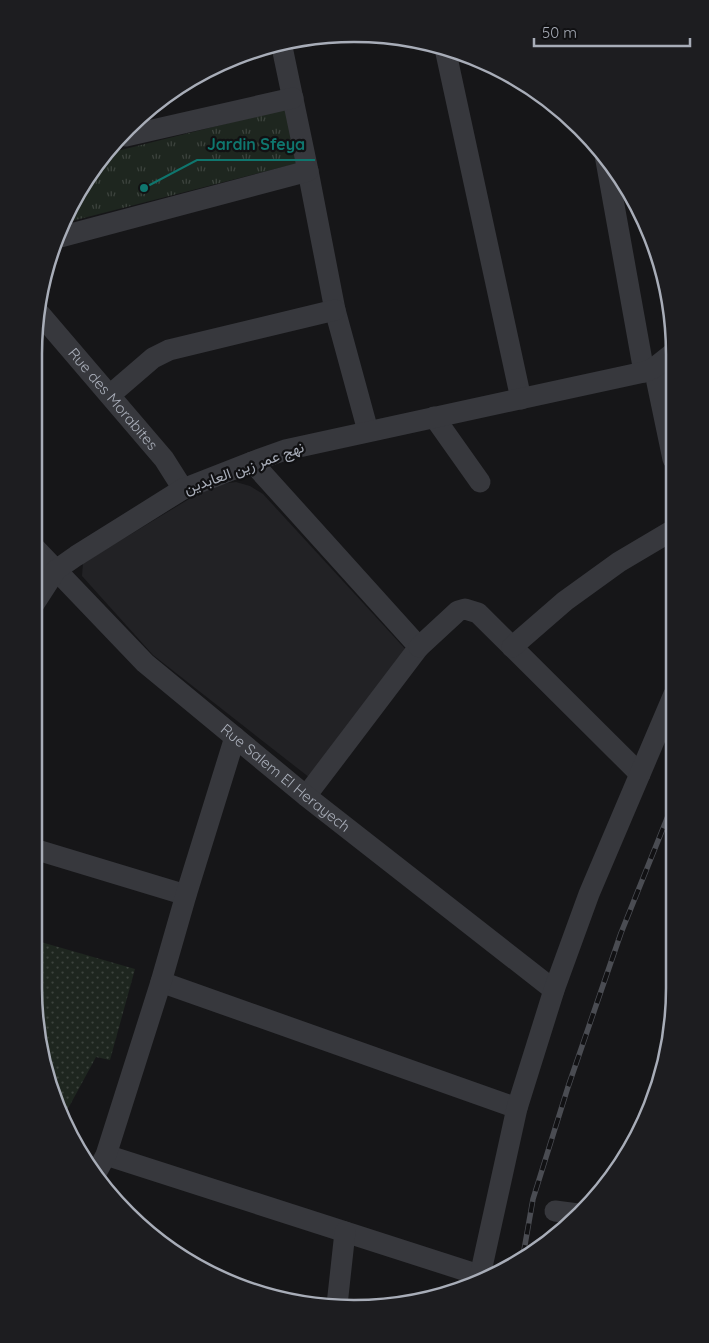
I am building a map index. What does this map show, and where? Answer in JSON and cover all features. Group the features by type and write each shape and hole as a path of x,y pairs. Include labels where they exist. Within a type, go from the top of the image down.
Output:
{"street":[{"path":"283,51 335,310 368,431"},
{"path":"453,58 521,398"},
{"path":"134,134 293,98"},
{"path":"65,237 308,171"},
{"path":"609,174 649,370 666,433"},
{"path":"110,395 153,358 169,350 335,310"},
{"name":"Rue des Morabites","path":"44,319 164,459 183,489"},
{"path":"649,370 666,358"},
{"name":"نهج عمر زين العابدين","path":"42,592 56,570 183,489 284,450 649,370"},
{"path":"434,417 480,482"},
{"path":"252,462 420,647"},
{"path":"512,646 565,601 619,562 666,534"},
{"name":"Rue Salem El Herayech","path":"42,555 145,663 306,796 554,990"},
{"path":"306,796 420,647 458,611 465,609 478,613 640,774"},
{"path":"479,1274 517,1108 554,990 589,894 666,713"},
{"path":"99,1168 106,1155 162,982 186,895 234,737"},
{"path":"42,851 186,895"},
{"path":"162,982 517,1108"},
{"path":"106,1155 345,1232 472,1278"},
{"path":"555,1211 571,1213"},
{"path":"338,1300 345,1232"}],"shaded area":[{"path":"236,482 250,486 263,494 408,652 310,778 153,655 82,576 83,563 204,490 221,484"}],"green space":[{"path":"285,109 298,163 73,221 95,181 119,151"},
{"path":"42,942 135,969 110,1060 96,1057 67,1109 48,1049 43,1009"}],"railway":[{"path":"524,1250 533,1199 568,1087 621,933 666,821"}],"place":[{"name":"Jardin Sfeya","path":"144,188"}]}
